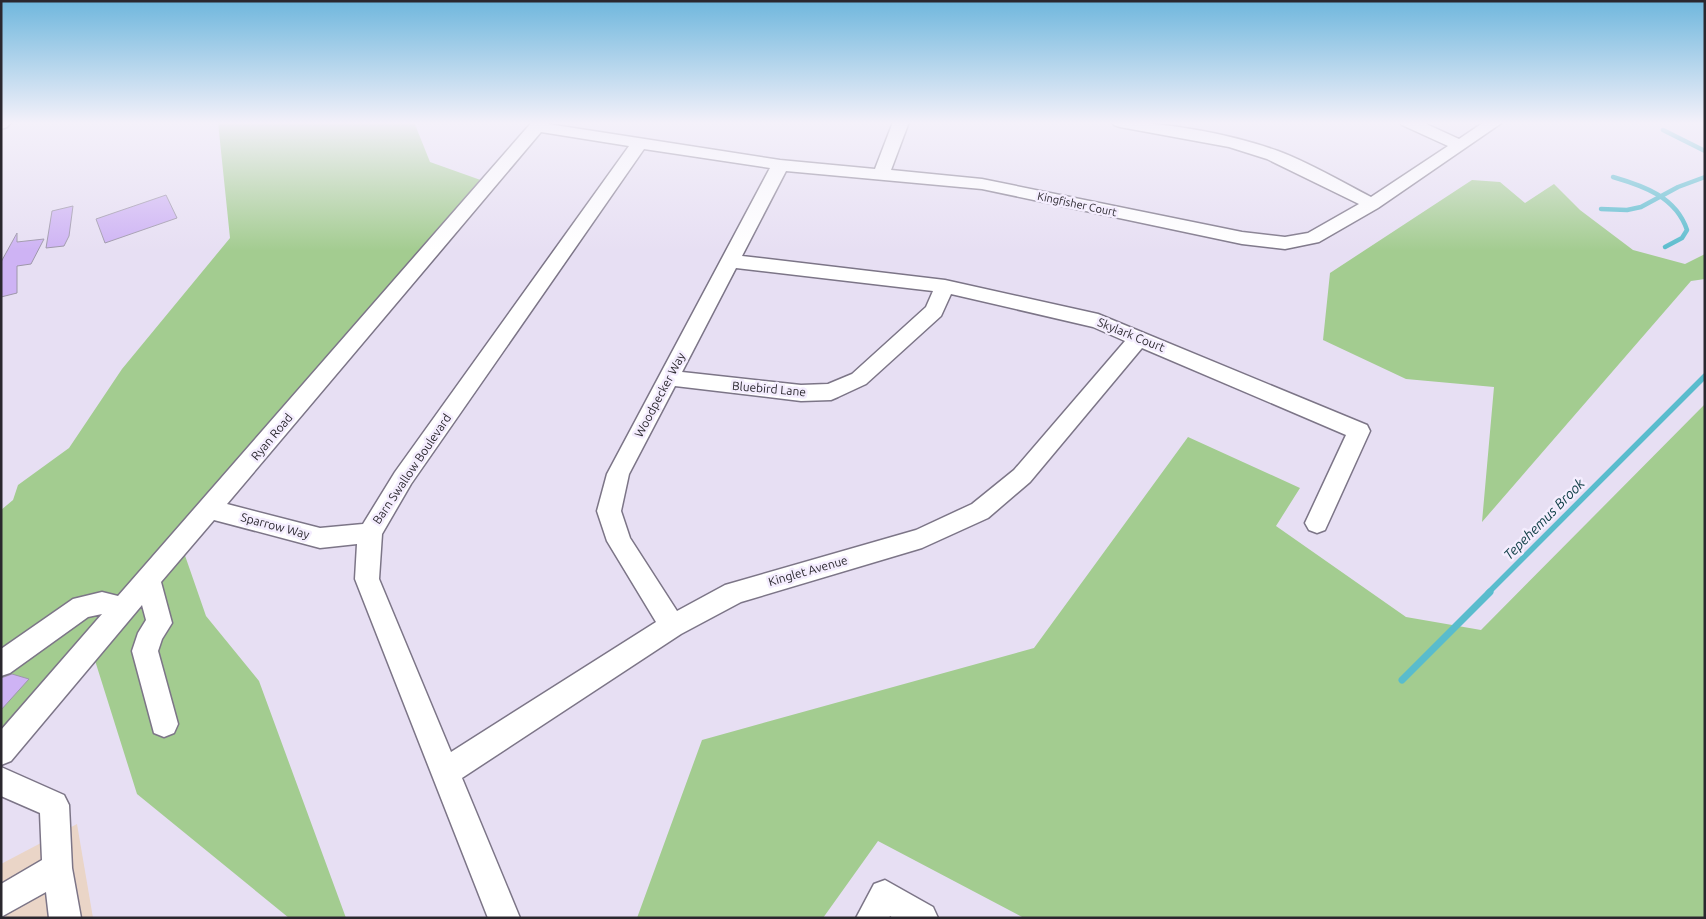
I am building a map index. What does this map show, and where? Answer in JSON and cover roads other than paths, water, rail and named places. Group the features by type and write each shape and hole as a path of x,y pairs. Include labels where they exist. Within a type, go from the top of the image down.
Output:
{"street":[{"name":"Ryan Road","path":"1,751 504,165"},
{"name":"Barn Swallow Boulevard","path":"504,918 367,579 370,533 403,478 625,165"},
{"name":"Kingfisher Court","path":"780,165 982,184 1242,238 1285,243 1313,238 1372,204 1430,165"},
{"name":"Woodpecker Way","path":"672,626 619,541 609,511 618,474 780,165"},
{"path":"881,174 885,165"},
{"path":"1293,165 1372,204"},
{"name":"Skylark Court","path":"731,261 945,286 1098,321 1359,431 1317,523"},
{"name":"Bluebird Lane","path":"669,378 801,393 831,392 859,379 934,311 945,286"},
{"name":"Kinglet Avenue","path":"445,772 672,626 734,593 922,538 980,511 1022,476 1139,338"},
{"name":"Sparrow Way","path":"210,509 320,538 370,533"},
{"path":"148,578 159,623 151,633 145,651 164,724"},
{"path":"1,664 82,607 102,603 123,608"},
{"path":"1,781 54,805 57,868 65,918"},
{"path":"1,902 57,868"},
{"path":"872,918 885,895 922,918"}],"waterway":[{"path":"1613,177 1636,184 1661,196"},
{"path":"1661,196 1678,187 1705,177"},
{"path":"1601,209 1627,210 1641,207 1661,196"},
{"path":"1661,196 1675,209 1687,230 1682,238 1665,247"},
{"name":"Tepehemus Brook","path":"1488,593 1705,376"},
{"name":"Tepehemus Brook","path":"1402,680 1490,592"}]}
